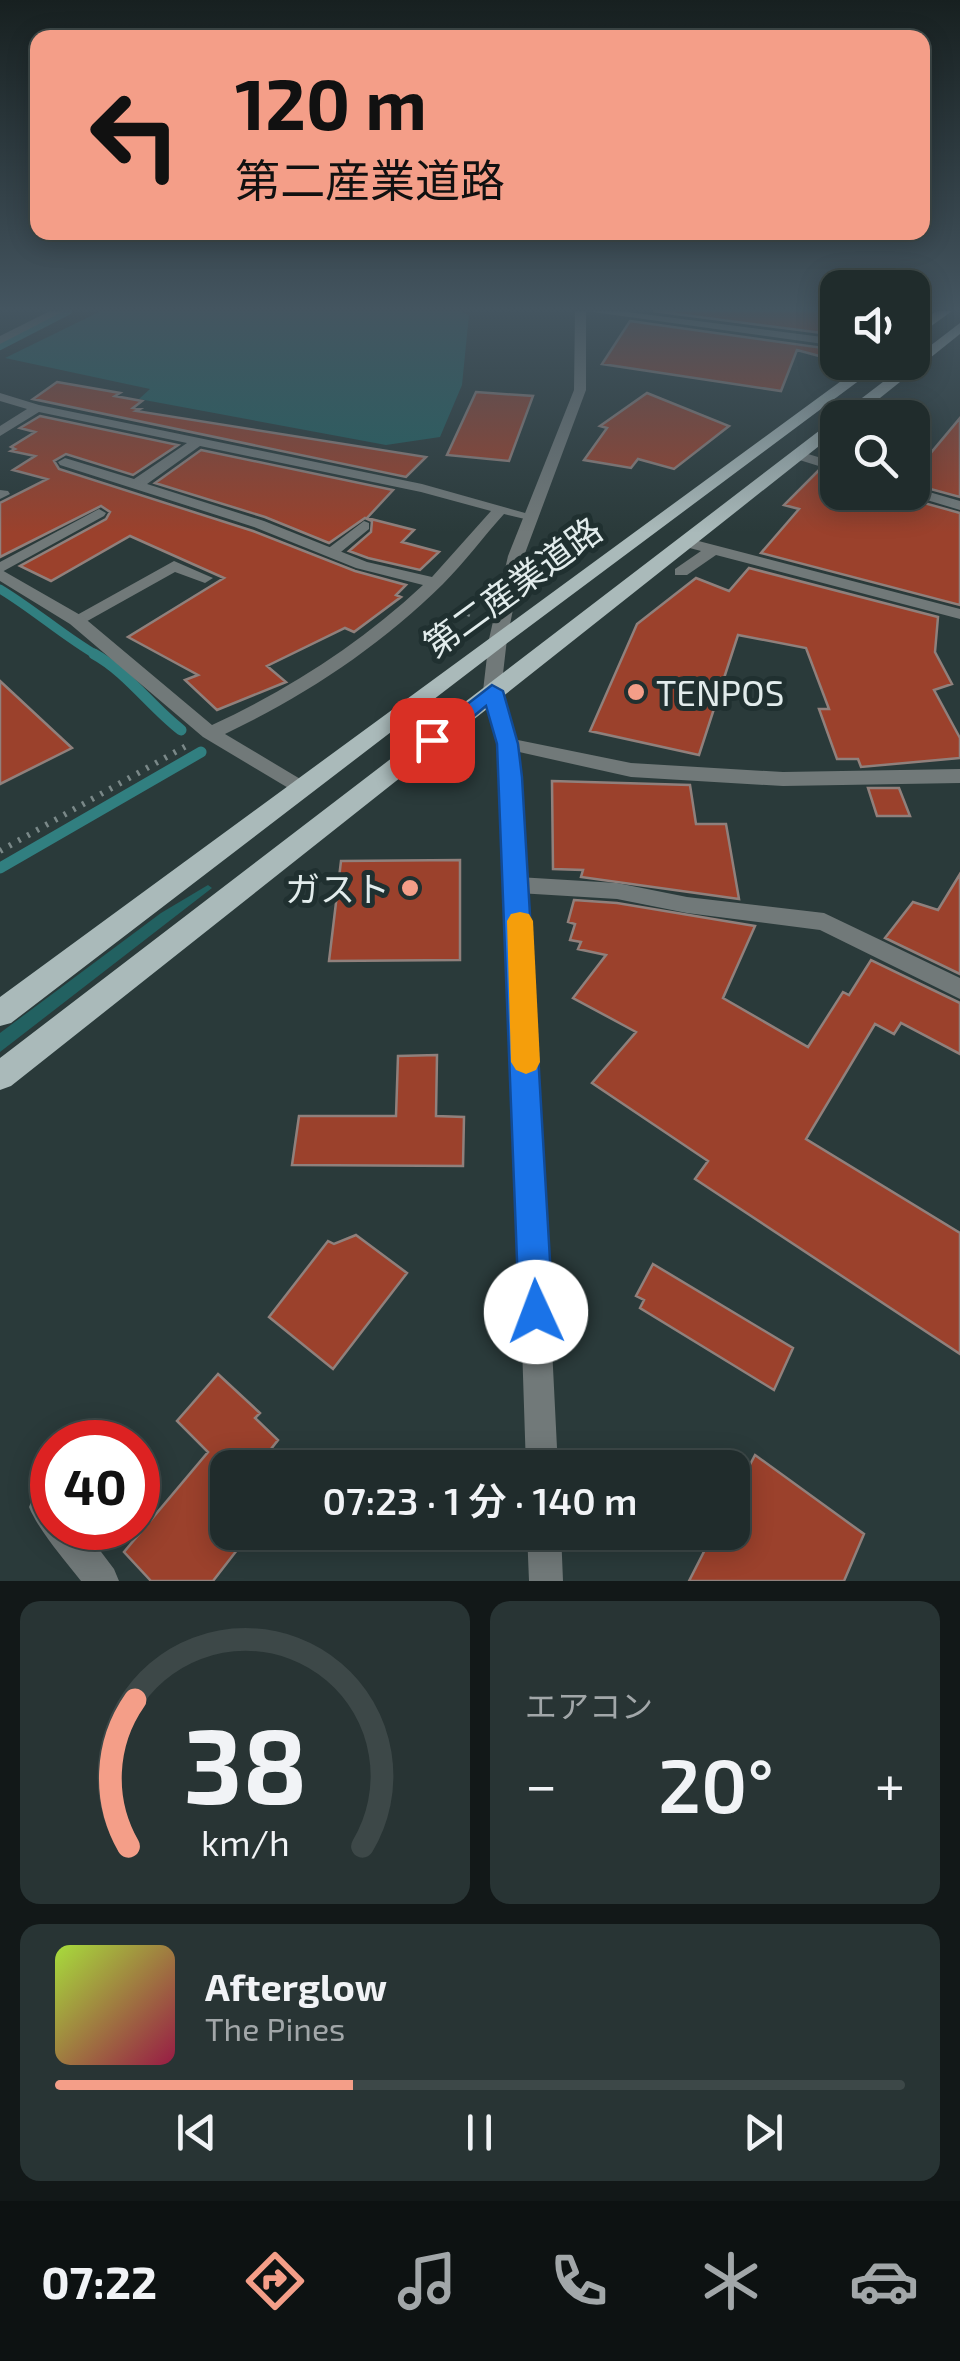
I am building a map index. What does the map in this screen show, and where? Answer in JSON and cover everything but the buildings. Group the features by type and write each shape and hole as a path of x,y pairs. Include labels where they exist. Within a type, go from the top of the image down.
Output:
{"main road":[{"name":"第二産業道路","path":"0,1014 498,639 846,385"},
{"name":"第二産業道路","path":"0,1076 820,437"}],"street":[{"path":"541,1450 518,885 508,744 492,691 498,639 529,516 580,385"},
{"path":"0,397 422,488 529,516"},
{"path":"0,432 37,408"},
{"path":"137,484 198,442"},
{"path":"798,455 820,462"},
{"path":"66,462 259,524 331,553 434,583"},
{"path":"930,497 960,506"},
{"path":"210,733 241,720 348,654 434,583 500,509"},
{"path":"98,513 0,571 76,620 210,733 300,788"},
{"path":"331,553 364,526"},
{"path":"687,543 960,614"},
{"path":"681,572 715,549"},
{"path":"76,620 174,566 205,578"},
{"path":"508,744 651,772 783,779 960,776"},
{"path":"518,885 617,891 687,905 824,922 960,989"},
{"path":"79,1550 102,1581"},
{"path":"545,1550 546,1581"}],"path":[{"path":"542,576 558,551"},
{"path":"0,851 121,779 210,733"}],"shaded area":[{"path":"130,385 462,385 440,437 386,445 139,399 150,389"},
{"path":"208,885 212,888 0,1052 0,1033 161,913"}],"waterway":[{"path":"0,589 98,656"},
{"path":"94,654 117,670 181,730"},
{"path":"0,868 201,752"}],"slow traffic":[{"path":"520,921 526,1062"}],"place":[{"name":"TENPOS","path":"636,692"},
{"name":"ガスト","path":"410,888"}],"route":[{"path":"432,740 492,691 508,744 511,777 536,1312"}]}
